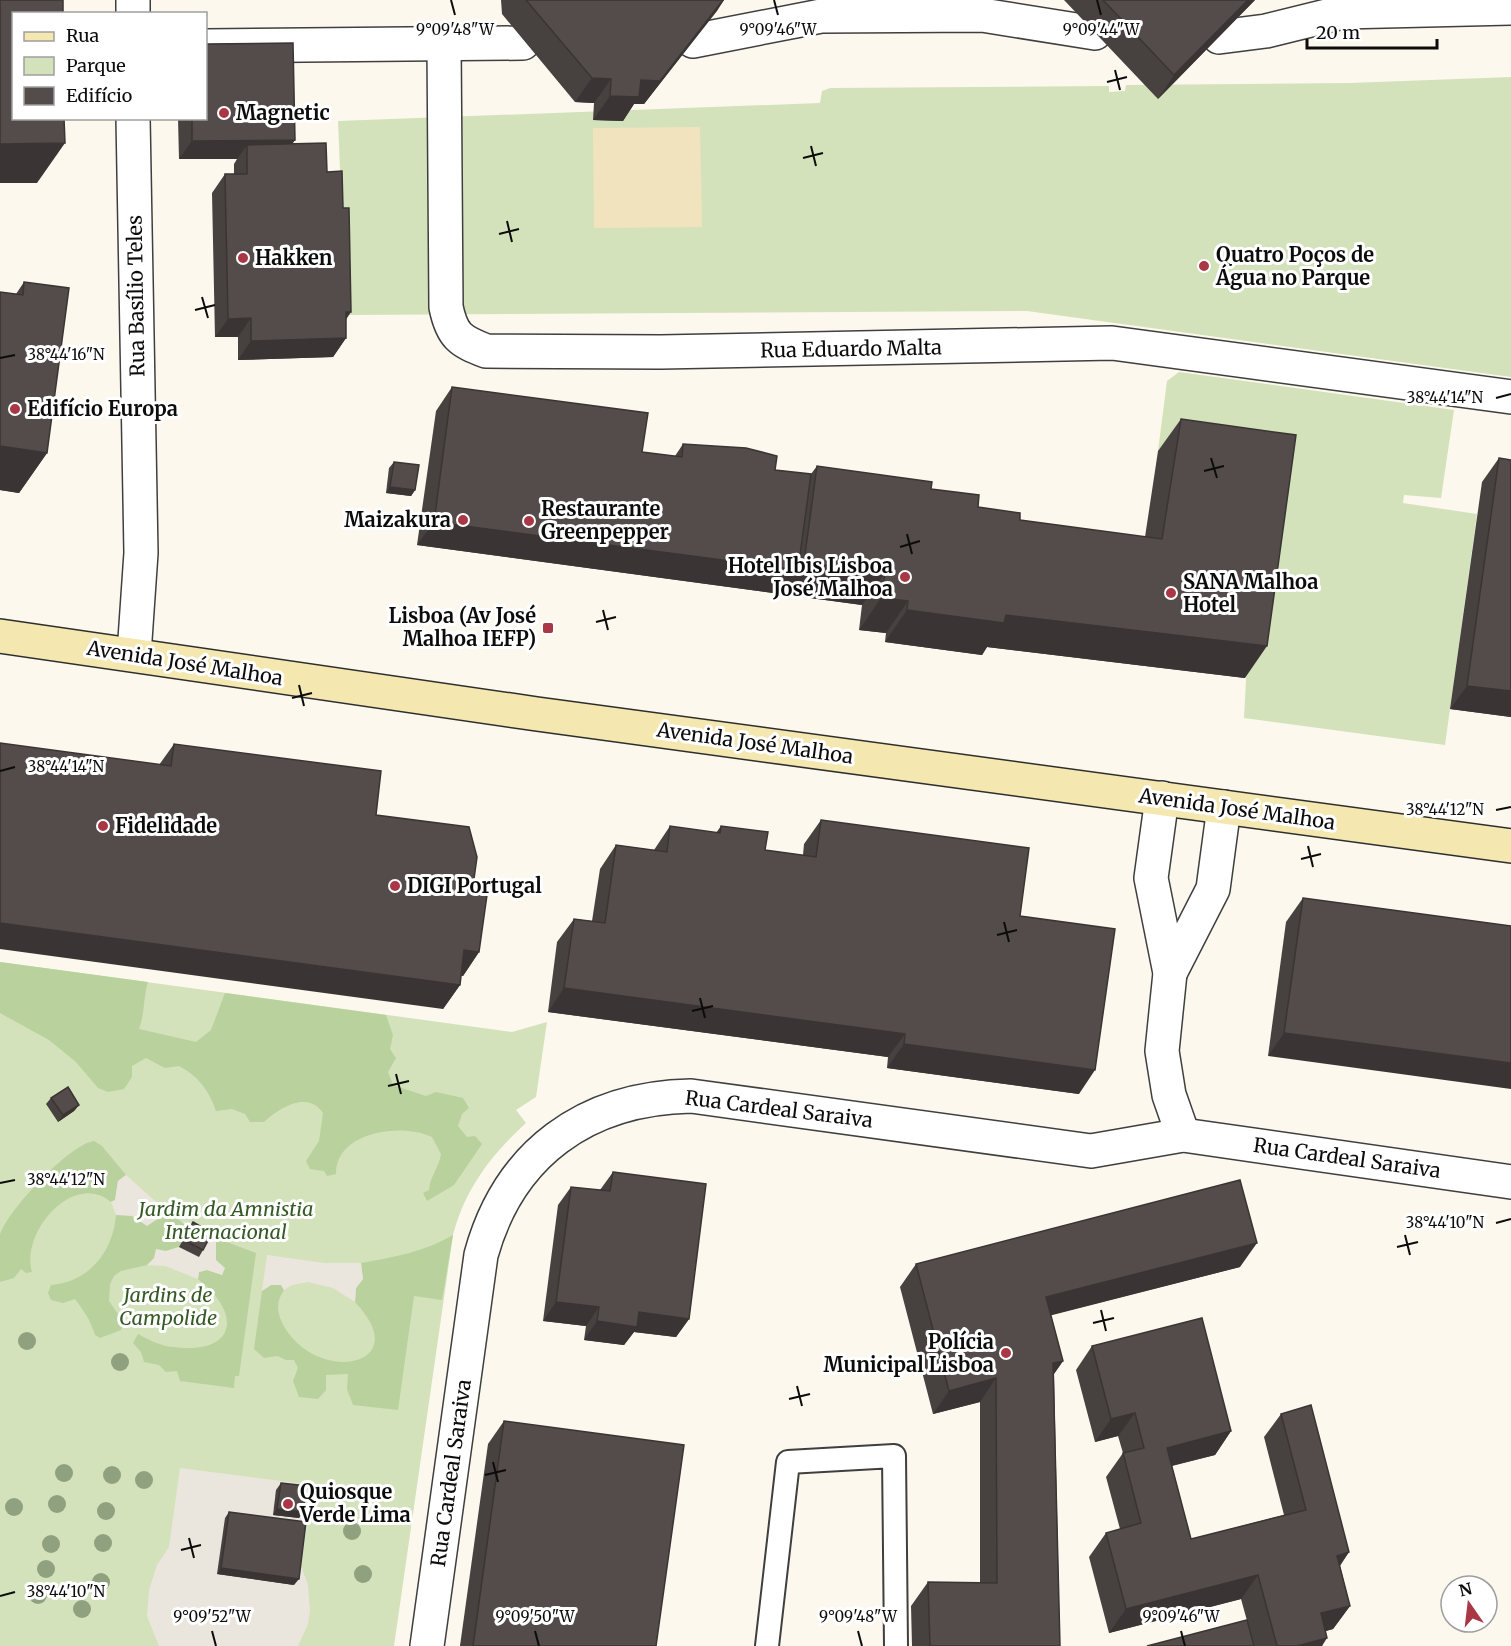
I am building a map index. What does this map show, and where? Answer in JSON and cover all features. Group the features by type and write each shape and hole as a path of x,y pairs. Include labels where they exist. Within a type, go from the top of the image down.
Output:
{"street":[{"path":"1219,37 1266,32 1343,12 1511,8"},
{"path":"693,41 821,16 982,15 1095,33"},
{"path":"207,46 445,58 523,43"},
{"name":"Rua Eduardo Malta","path":"445,58 446,307 448,321 460,340 486,351 854,350 1112,343 1511,397"},
{"name":"Rua Basílio Teles","path":"133,120 141,553 134,654"},
{"name":"Avenida José Malhoa","path":"0,636 537,714 1511,846"},
{"path":"1162,798 1151,878 1170,973 1162,1051 1169,1095 1183,1135"},
{"path":"1170,973 1213,889 1224,807"},
{"name":"Rua Cardeal Saraiva","path":"428,1646 481,1255 489,1225 503,1197 520,1173 541,1150 579,1123 633,1102 662,1097 691,1096 1091,1151 1183,1135 1511,1182"}],"lane":[{"path":"767,1646 788,1462 894,1456 896,1646"}],"green space":[{"path":"1511,77 1511,377 1027,311 346,315 338,121 820,103 822,91 830,88 1109,86 1109,92 1125,91 1126,85 1350,83"},
{"path":"1179,372 1454,410 1441,498 1404,495 1403,503 1477,514 1445,745 1244,718 1247,662 1158,451 1167,381"},
{"name":"Jardim da Amnistia Internacional","path":"0,962 512,1032 547,1022 536,1097 516,1110 526,1123 481,1174 458,1218 453,1235 394,1646 0,1646"},
{"path":"0,962 148,982 139,1029 196,1042 211,1030 225,993 386,1015 393,1035 390,1049 396,1058 388,1072 393,1085 426,1096 436,1092 463,1098 469,1108 462,1114 458,1126 467,1137 475,1136 482,1144 454,1185 427,1201 423,1193 429,1190 441,1154 432,1137 419,1133 388,1131 358,1140 346,1148 339,1160 336,1174 327,1176 324,1171 310,1169 306,1161 319,1141 323,1113 317,1106 302,1102 277,1111 264,1122 250,1122 245,1114 232,1109 216,1111 202,1084 186,1070 179,1066 165,1068 146,1058 132,1066 132,1077 124,1089 108,1092 98,1088 76,1062 49,1040 0,1013"},
{"path":"94,1141 102,1146 126,1175 118,1181 115,1200 111,1202 96,1194 81,1194 66,1200 53,1210 42,1224 34,1240 30,1256 32,1272 26,1273 21,1269 14,1278 0,1282 0,1235 5,1224 26,1196 56,1166 70,1153"},
{"path":"124,1214 153,1221 173,1214 189,1229 179,1247 166,1251 147,1265 121,1271 114,1276 110,1284 109,1301 124,1323 121,1330 100,1338 95,1335 87,1316 75,1299 63,1303 51,1300 48,1293 51,1285 77,1278 97,1263 110,1241 116,1215"},
{"path":"453,1235 442,1300 414,1296 398,1410 353,1405 347,1389 348,1374 326,1375 326,1390 318,1399 299,1397 293,1381 298,1368 294,1360 286,1360 277,1356 264,1358 254,1349 262,1291 271,1285 281,1285 284,1290 278,1304 280,1318 285,1328 301,1346 319,1357 339,1362 356,1360 369,1353 375,1341 371,1324 355,1302 356,1288 363,1279 361,1263 420,1250"},
{"path":"216,1238 256,1253 239,1376 235,1376 234,1388 180,1381 177,1371 166,1372 159,1365 144,1362 141,1352 133,1343 138,1334 173,1347 194,1348 210,1345 220,1338 226,1330 227,1318 213,1293 198,1279 199,1272 207,1270 223,1275 216,1261"}],"sand":[{"path":"700,127 702,227 594,228 593,128"}],"shaded area":[{"path":"126,1175 173,1214 159,1218 147,1226 132,1216 116,1215 111,1202 115,1200 118,1181"},
{"path":"183,1221 216,1238 216,1260 225,1268 222,1275 207,1270 199,1272 198,1279 165,1266 147,1265 154,1258 156,1249 166,1251 179,1247 199,1256"},
{"path":"267,1255 324,1263 361,1263 363,1279 356,1288 355,1302 333,1288 308,1282 292,1285 284,1290 281,1285 271,1285 262,1291"},
{"path":"180,1468 313,1485 301,1566 308,1585 310,1611 308,1624 298,1646 159,1646 147,1616 149,1590 157,1565 169,1547"}],"building":[{"path":"0,0 63,0 63,12 12,12 12,120 64,120 65,143 0,144"},
{"path":"526,0 723,0 660,81 641,80 639,97 610,96 611,79 592,78"},
{"path":"1103,0 1248,0 1174,75"},
{"path":"293,43 295,140 192,141 192,120 207,120 207,44"},
{"path":"326,143 327,172 342,171 343,208 349,208 351,312 346,312 346,338 251,341 251,318 228,319 225,174 247,174 247,145"},
{"path":"24,282 69,288 47,453 0,446 0,292 23,295"},
{"path":"452,387 648,413 642,452 682,457 683,444 746,448 777,456 775,470 811,474 798,570 434,522"},
{"path":"1181,419 1296,435 1267,646 1006,615 1004,623 907,610 908,601 881,598 885,573 804,562 817,466 932,482 931,489 979,495 978,507 1020,513 1020,520 1162,539"},
{"path":"1499,458 1511,460 1511,691 1467,686"},
{"path":"394,462 419,465 415,490 390,487"},
{"path":"0,743 171,766 174,744 381,771 376,815 469,827 477,857 473,886 488,888 479,952 464,950 460,985 0,923"},
{"path":"821,820 1029,848 1020,916 1115,929 1095,1070 904,1044 905,1034 564,988 574,919 605,923 616,845 667,852 670,826 720,833 721,826 768,832 765,850 816,857"},
{"path":"1303,898 1511,926 1511,1063 1284,1033"},
{"path":"68,1087 79,1105 63,1115 51,1098"},
{"path":"613,1172 706,1184 689,1319 639,1312 637,1327 597,1321 599,1307 556,1302 571,1187 610,1191"},
{"path":"1240,1180 1257,1243 1046,1297 1063,1361 1053,1363 1060,1646 930,1646 928,1582 997,1583 996,1378 949,1391 916,1264"},
{"path":"193,1222 212,1233 203,1250 184,1240"},
{"path":"1202,1318 1231,1431 1167,1448 1191,1539 1306,1510 1281,1414 1311,1405 1349,1552 1337,1556 1350,1606 1321,1613 1327,1638 1297,1646 1277,1646 1258,1575 1126,1609 1106,1533 1141,1523 1123,1453 1144,1448 1135,1413 1111,1419 1092,1346"},
{"path":"504,1421 684,1445 656,1646 473,1646"},
{"name":"Quiosque Verde Lima","path":"281,1483 307,1486 303,1512 277,1509"},
{"path":"229,1512 306,1522 299,1579 221,1568"},
{"path":"1247,1620 1254,1646 1147,1646"}],"place":[{"name":"Magnetic","path":"224,113"},
{"name":"Hakken","path":"243,258"},
{"name":"Quatro Poços de Água no Parque","path":"1204,266"},
{"name":"Edifício Europa","path":"15,409"},
{"name":"Maizakura","path":"463,520"},
{"name":"Restaurante Greenpepper","path":"529,521"},
{"name":"Hotel Ibis Lisboa José Malhoa","path":"905,577"},
{"name":"SANA Malhoa Hotel","path":"1171,593"},
{"name":"Lisboa (Av José Malhoa IEFP)","path":"548,628"},
{"name":"Fidelidade","path":"103,826"},
{"name":"DIGI Portugal","path":"395,886"},
{"name":"Polícia Municipal Lisboa","path":"1006,1353"},
{"name":"Quiosque Verde Lima","path":"288,1504"}],"park label":[{"name":"Jardins de Campolide","path":"168,1306"}]}
